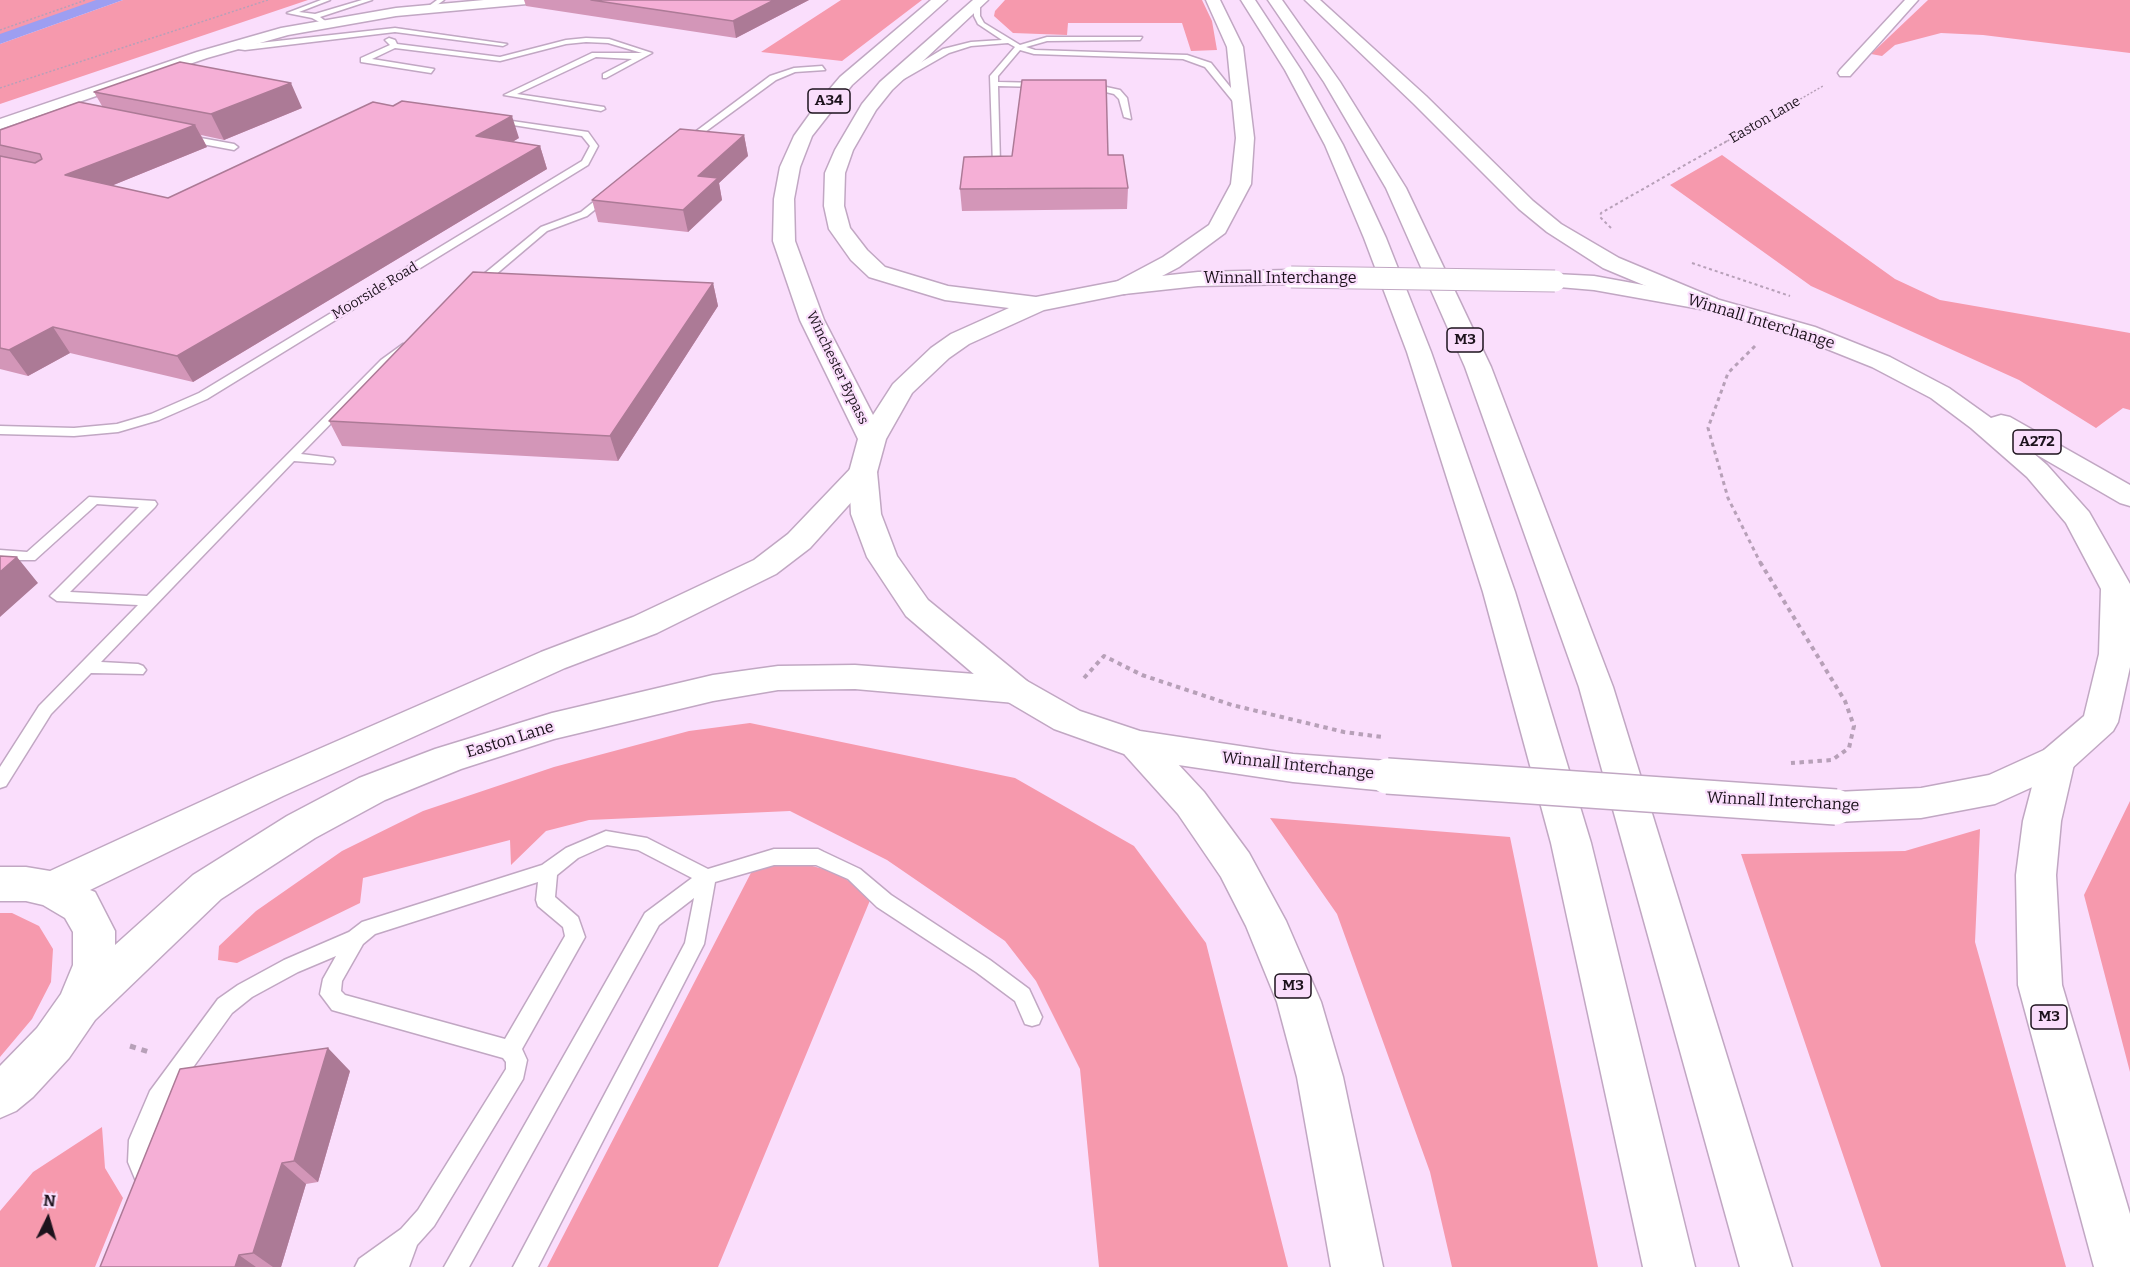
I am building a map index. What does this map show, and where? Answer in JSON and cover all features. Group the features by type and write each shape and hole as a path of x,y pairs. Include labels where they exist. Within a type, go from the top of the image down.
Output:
{"main road":[{"name":"Winchester Bypass","path":"872,440 812,320 784,241 784,199 790,168 803,136 823,108 846,81 940,0"},
{"path":"1124,287 1171,262 1218,229 1241,183 1245,138 1235,47 1213,0"},
{"path":"1248,0 1293,70 1334,145 1375,238 1419,352 1496,581 1571,843 1669,1267"},
{"name":"M3","path":"1275,0 1332,82 1395,188 1478,367 1596,687 1766,1267"},
{"path":"1312,0 1394,75 1526,205 1554,228 1611,262 1709,304"},
{"name":"A34","path":"979,2 886,86 868,108 844,150 835,173 834,206 840,229 859,255 877,272 945,293 1037,304"},
{"name":"Winnall Interchange","path":"1291,277 1555,281 1594,283 1709,304 1806,332 1881,362 1940,393 1980,422 2037,471 2079,519 2117,589 2115,720 2057,760 1995,789 1920,803 1836,807 1293,768 1138,745 1067,720 1015,690 917,608 878,549 866,514 863,472 872,440 902,389 940,353 960,339 1037,304 1124,287 1198,279 1291,277"},
{"name":"A272","path":"1940,393 2024,434 2130,497"},
{"path":"52,889 281,781 553,660 645,625 765,567 799,541 863,472"},
{"name":"Easton Lane","path":"79,1006 207,887 301,827 372,789 448,759 552,726 713,688 778,678 855,676 1015,690"},
{"name":"M3","path":"1138,745 1191,803 1235,864 1265,921 1299,1002 1320,1077 1358,1267"},
{"name":"M3","path":"2057,760 2042,821 2036,875 2040,985 2120,1267"},
{"path":"0,884 26,884 52,889 80,905 94,931 94,965 79,1006 53,1043 6,1095"}],"street":[{"path":"0,124 227,47 321,20 436,4 527,0"},
{"path":"1845,72 1912,0"}],"lane":[{"path":"327,0 290,13 321,20 369,0"},
{"path":"979,2 977,16 981,24 1019,47 1042,57"},
{"path":"227,47 254,47 395,30 502,44"},
{"path":"351,34 393,40 394,46"},
{"path":"996,164 994,76 1019,47 1047,39 1140,38"},
{"path":"431,71 364,60 394,46 500,59 566,42 609,41 648,53 606,75"},
{"path":"886,86 946,51 971,44 1010,41"},
{"path":"1034,52 1184,57 1208,65 1243,108"},
{"path":"601,110 508,95 595,55 640,57"},
{"path":"674,146 693,139 773,78 794,70 822,68"},
{"path":"994,84 1046,85"},
{"path":"1074,85 1112,89 1123,98 1128,117"},
{"path":"100,90 119,93"},
{"path":"43,109 65,114"},
{"name":"Moorside Road","path":"0,430 74,432 118,428 155,417 203,396 585,163 594,146 585,134 479,117"},
{"path":"177,136 234,147"},
{"path":"465,296 544,229 584,214 620,186"},
{"path":"1,782 45,710 385,362 412,340"},
{"path":"291,457 329,461"},
{"path":"0,555 30,557 94,500 150,504 57,596 150,601"},
{"path":"86,667 138,670"},
{"path":"147,1201 148,1178 139,1162 140,1140 158,1098 225,1006 245,991 291,966 356,938 369,928 548,872 572,853 606,838 641,843 707,877"},
{"path":"456,1267 652,919 707,877 774,856 818,857 854,874 884,901 983,966 1022,995 1032,1017"},
{"path":"510,1050 575,937 571,923 545,900 548,872"},
{"path":"525,1267 694,944 707,877"},
{"path":"356,938 333,979 330,994 339,1003 510,1050 517,1060 516,1072 426,1218 409,1237 367,1267"},
{"path":"397,1267 409,1237"}],"path":[{"path":"0,30 86,0"},
{"path":"0,88 268,0"},
{"name":"Easton Lane","path":"1613,230 1600,217 1601,213 1660,182 1845,72"},
{"path":"1685,261 1791,296"},
{"path":"1758,343 1728,373 1721,388 1708,428 1715,458 1728,498 1767,576 1845,700 1854,726 1849,748 1832,760 1780,763"},
{"path":"1084,678 1104,656 1142,675 1232,705 1344,732 1385,738"}],"shaded area":[{"path":"0,0 111,0 0,39"},
{"path":"123,0 308,0 0,104 0,44"},
{"path":"841,0 922,0 842,61 761,52"},
{"path":"1005,0 1202,0 1212,21 1217,50 1191,51 1182,23 1068,23 1067,35 1013,33 994,16 995,11"},
{"path":"1928,0 2130,0 2130,53 1983,35 1941,33 1895,45 1882,56 1871,54"},
{"path":"1722,155 1895,279 1940,300 2130,333 2130,410 2123,408 2096,428 2019,380 1811,286 1670,185"},
{"path":"750,723 1015,778 1134,846 1206,943 1288,1267 1099,1267 1080,1069 1036,981 1005,941 887,860 790,811 589,820 546,831 511,865 510,840 363,878 360,903 237,963 218,960 219,946 256,911 342,851 423,811 554,767 689,731"},
{"path":"2130,801 2130,1072 2084,895"},
{"path":"1270,818 1510,837 1598,1267 1452,1267 1430,1172 1337,914"},
{"path":"1980,829 1975,942 2066,1267 1881,1267 1741,854 1905,851"},
{"path":"794,861 838,873 871,898 718,1267 547,1267 754,867"},
{"path":"0,913 12,913 39,926 53,949 51,982 32,1019 0,1057"},
{"path":"102,1127 105,1168 123,1198 95,1267 0,1267 0,1211 33,1172"}],"water":[{"path":"96,0 123,0 0,44 0,34"}],"building":[{"path":"591,0 774,0 733,21"},
{"path":"180,62 291,83 211,114 94,92"},
{"path":"1022,80 1106,80 1108,155 1123,155 1128,188 960,189 964,157 1012,156"},
{"path":"402,101 512,116 476,136 540,146 177,356 53,327 9,350 0,348 0,156 35,163 42,159 40,154 0,145 0,130 79,102 195,125 65,175 168,198 373,102 393,106"},
{"path":"680,129 744,135 698,176 718,178 683,210 592,200"},
{"path":"473,272 713,283 610,436 329,421"},
{"path":"0,556 17,557 0,572"},
{"path":"328,1048 294,1161 282,1163 253,1253 239,1255 235,1267 100,1267 180,1069"}]}
